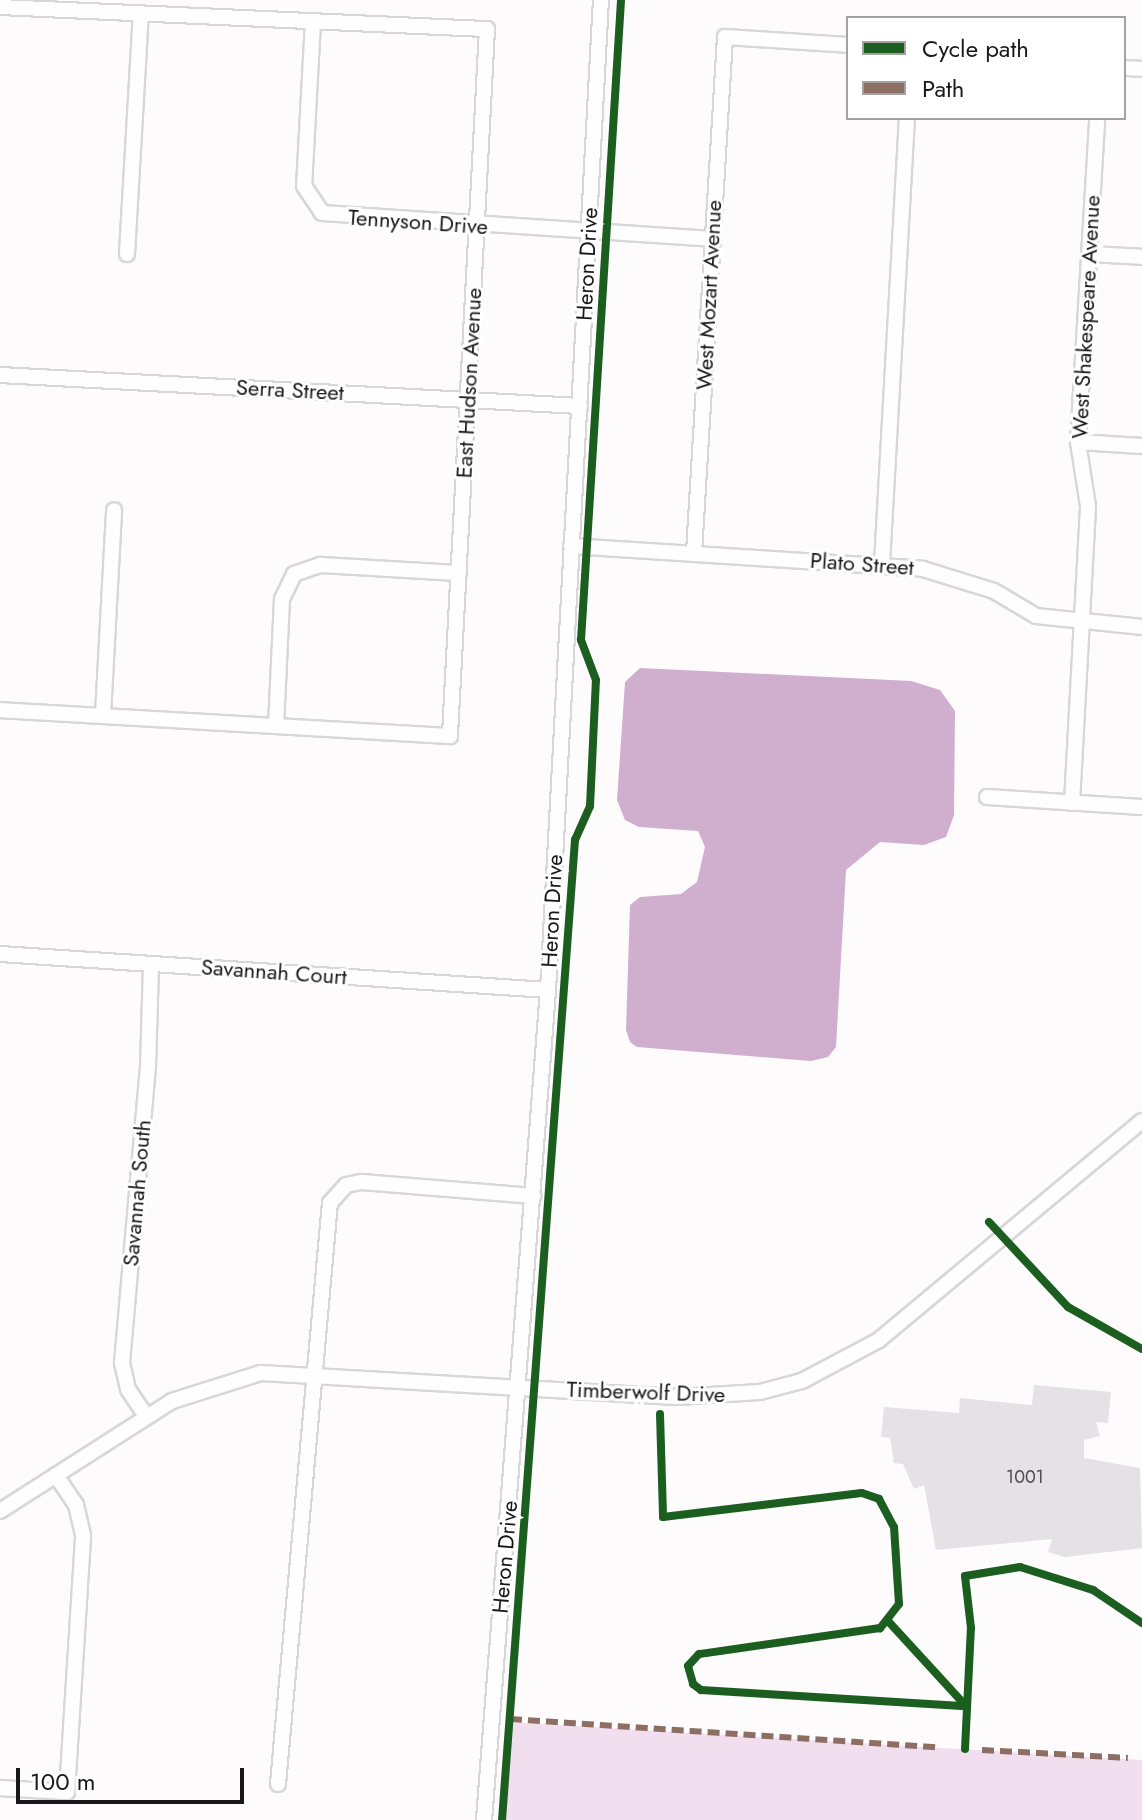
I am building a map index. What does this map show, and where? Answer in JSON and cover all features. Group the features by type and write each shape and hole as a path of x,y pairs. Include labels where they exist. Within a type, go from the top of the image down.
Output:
{"street":[{"name":"Heron Drive","path":"484,1820 548,990 601,0"},
{"path":"0,7 313,21"},
{"path":"127,254 141,13"},
{"name":"Tennyson Drive","path":"313,21 304,186 313,206 332,216 712,239"},
{"name":"East Hudson Avenue","path":"276,726 450,736 478,226 487,29 313,21"},
{"name":"West Mozart Avenue","path":"694,553 725,37 846,45"},
{"path":"882,564 907,120"},
{"name":"West Shakespeare Avenue","path":"1072,803 1088,506 1078,442 1097,120"},
{"path":"1089,254 1142,257"},
{"name":"Serra Street","path":"0,375 580,406"},
{"path":"1078,442 1142,446"},
{"path":"103,715 114,510"},
{"name":"Plato Street","path":"571,546 882,564 950,575 994,591 1036,616 1080,623 1142,627"},
{"path":"0,710 276,726 282,599 294,574 320,565 459,573"},
{"path":"987,797 1142,807"},
{"name":"Savannah Court","path":"0,954 548,990"},
{"name":"Savannah South","path":"146,1416 128,1389 122,1363 151,964"},
{"name":"Timberwolf Drive","path":"0,1511 146,1416 230,1379 312,1373 720,1396 802,1381 879,1340 1142,1121"},
{"path":"278,1784 325,1215 334,1193 362,1182 533,1196"},
{"path":"0,1788 67,1792 83,1535 76,1505 56,1475"}],"shaded area":[{"path":"640,668 911,681 940,690 955,711 954,815 946,837 924,845 880,842 846,870 836,1047 828,1057 811,1061 637,1047 630,1042 626,1030 630,905 640,897 681,894 697,882 705,847 698,831 639,827 625,820 617,800 625,682"},
{"path":"508,1722 1142,1760 1142,1820 501,1820"}],"building":[{"path":"1034,1385 1111,1392 1108,1423 1096,1422 1100,1436 1084,1440 1084,1458 1140,1468 1142,1548 1065,1557 1048,1552 1052,1539 936,1550 924,1485 914,1489 903,1464 894,1463 890,1438 881,1437 884,1407 959,1413 960,1398 1032,1405"}],"marked path":[{"path":"510,1719 936,1747"},
{"path":"982,1750 1128,1758"}],"cycle path":[{"path":"502,1820 575,840 590,806 596,680 581,640 621,0"},
{"path":"989,1222 1068,1307 1142,1349"},
{"path":"660,1414 663,1517 862,1493 879,1499 894,1527 899,1604 880,1628 699,1654 688,1666 693,1684 701,1690 966,1706"},
{"path":"965,1749 971,1628 965,1576 1020,1567 1093,1590 1142,1623"},
{"path":"888,1621 966,1706"}]}
